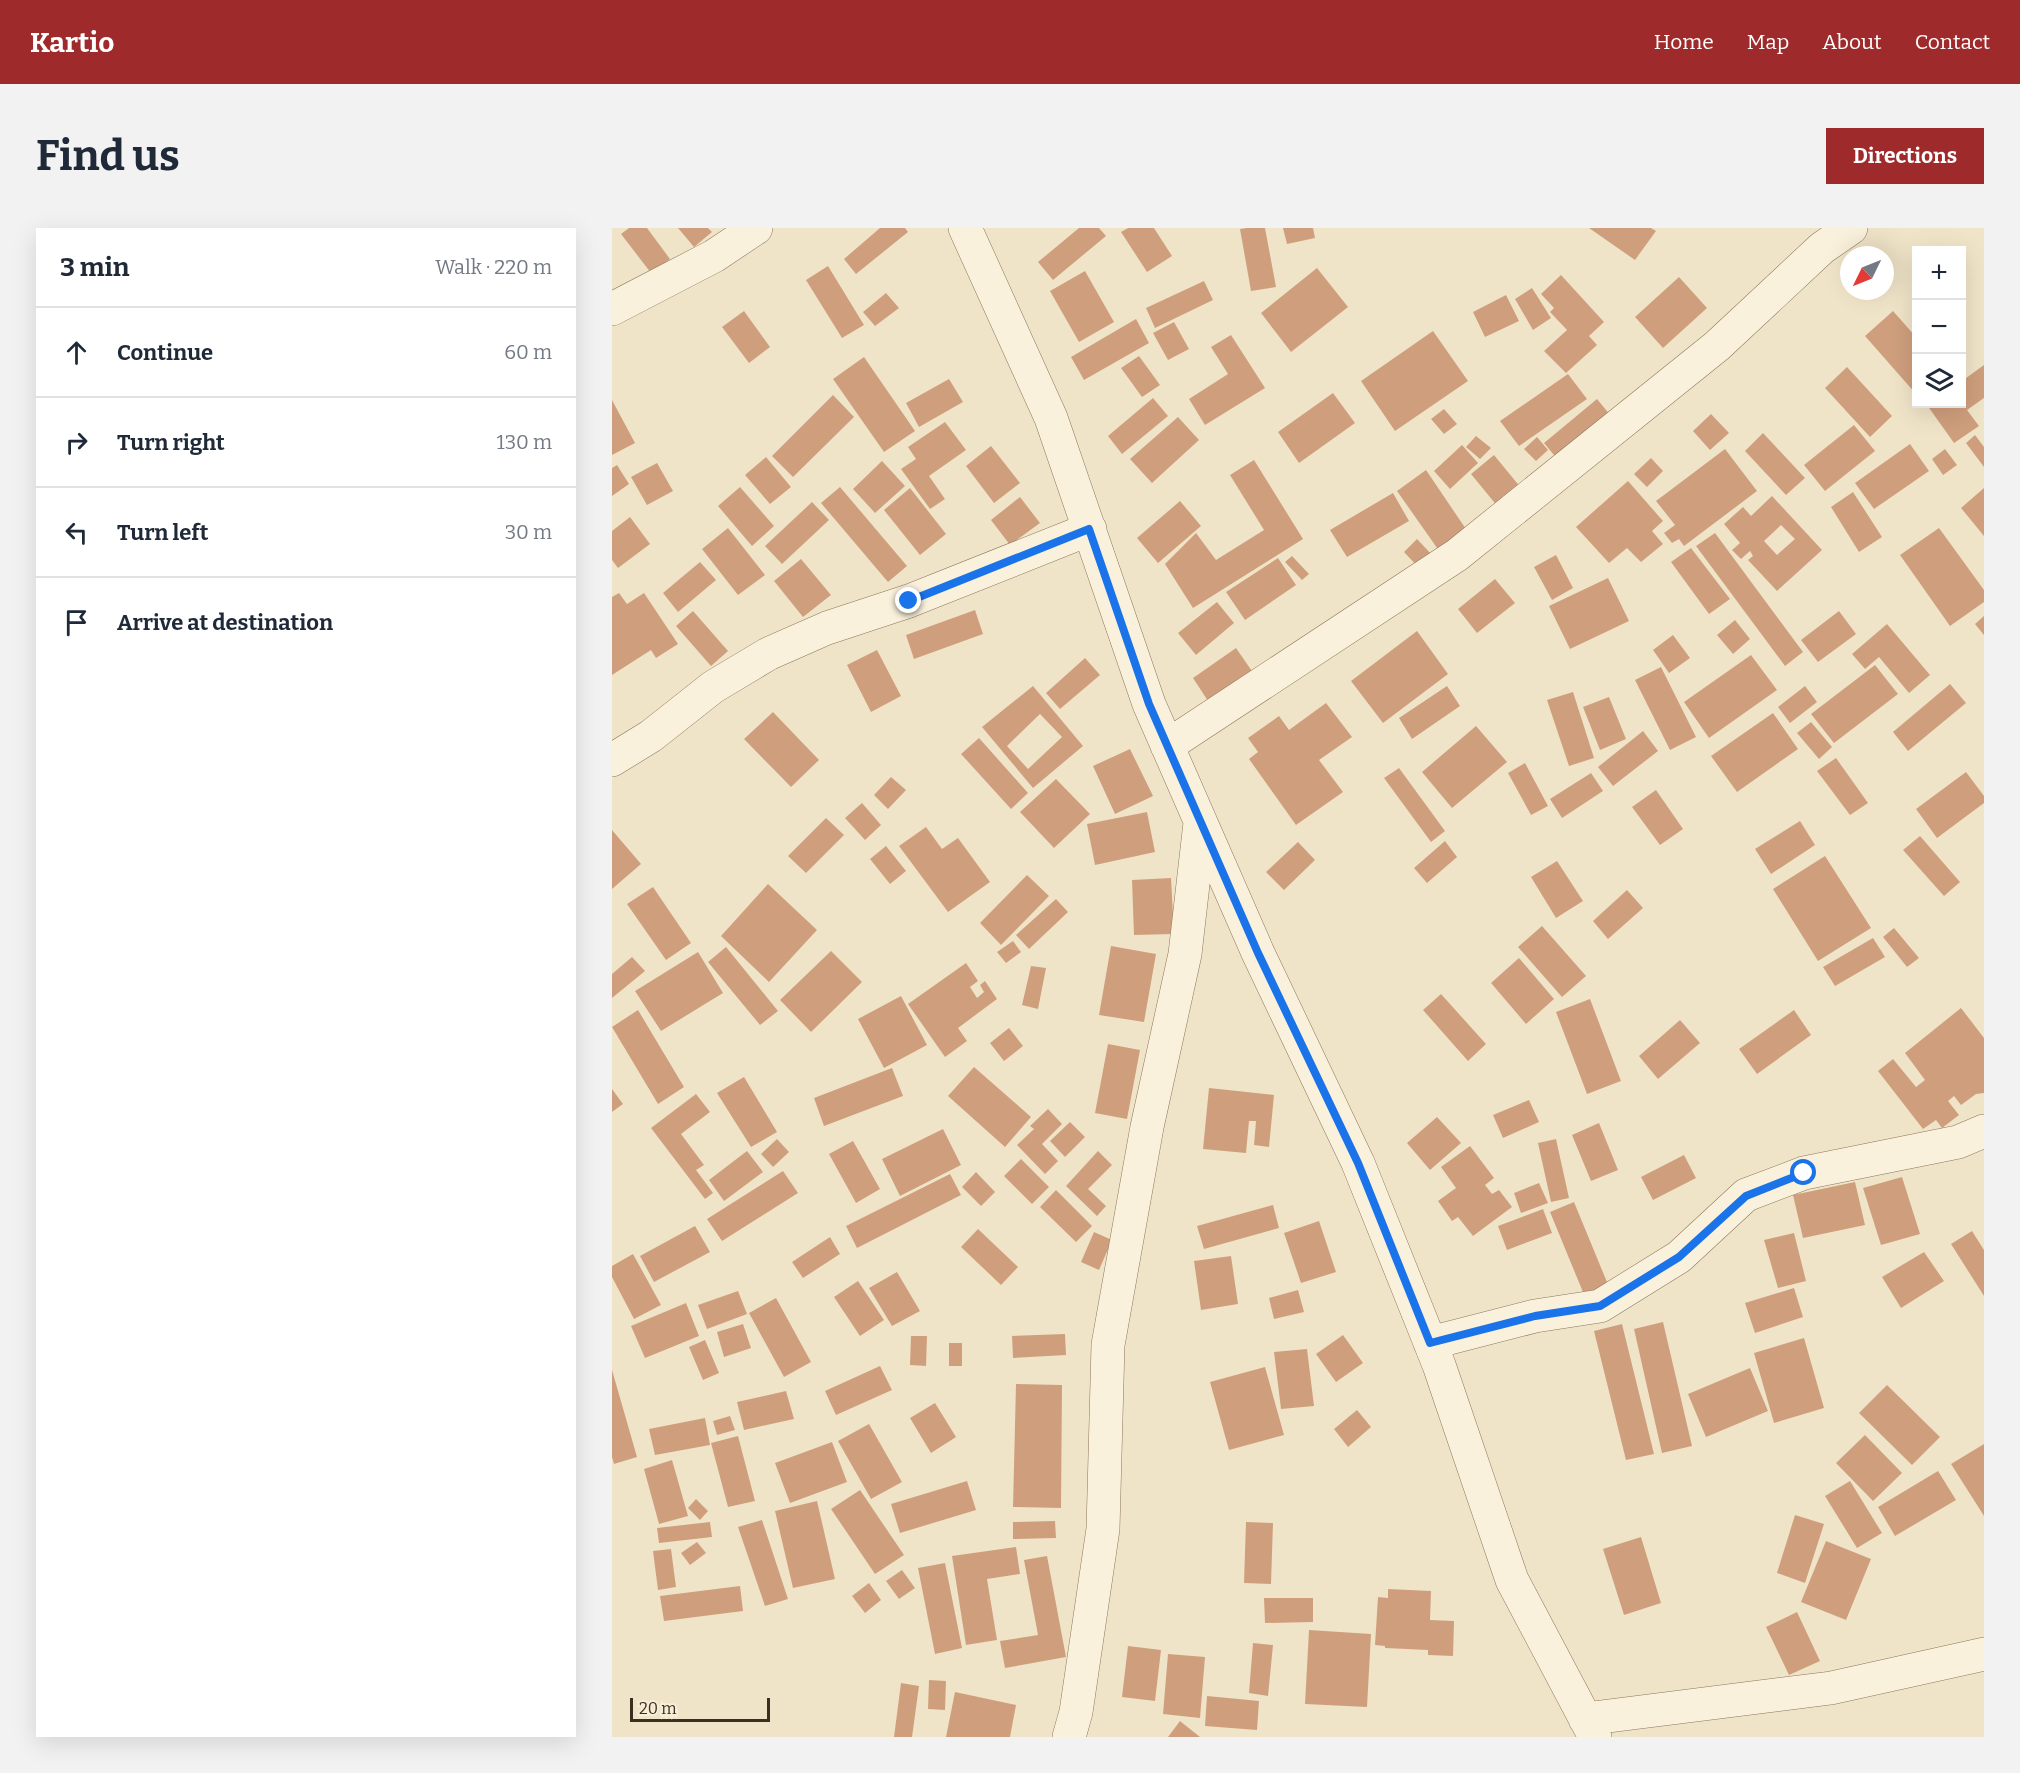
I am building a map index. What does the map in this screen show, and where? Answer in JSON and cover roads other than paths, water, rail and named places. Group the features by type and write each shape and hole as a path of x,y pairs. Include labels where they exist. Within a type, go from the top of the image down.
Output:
{"street":[{"path":"612,309 714,256 756,228"},
{"path":"965,228 1051,418 1149,704 1258,953 1358,1163 1430,1343 1512,1580 1590,1728 1831,1688 1984,1654"},
{"path":"1167,746 1457,555 1717,346 1822,248 1851,228"},
{"path":"612,760 651,735 713,687 768,654 827,628 909,601 1089,529"},
{"path":"1069,1737 1076,1712 1102,1529 1108,1345 1147,1127 1185,954 1201,822"},
{"path":"1430,1343 1535,1316 1600,1306 1679,1257 1746,1196 1804,1173 1958,1142 1984,1131"}]}
